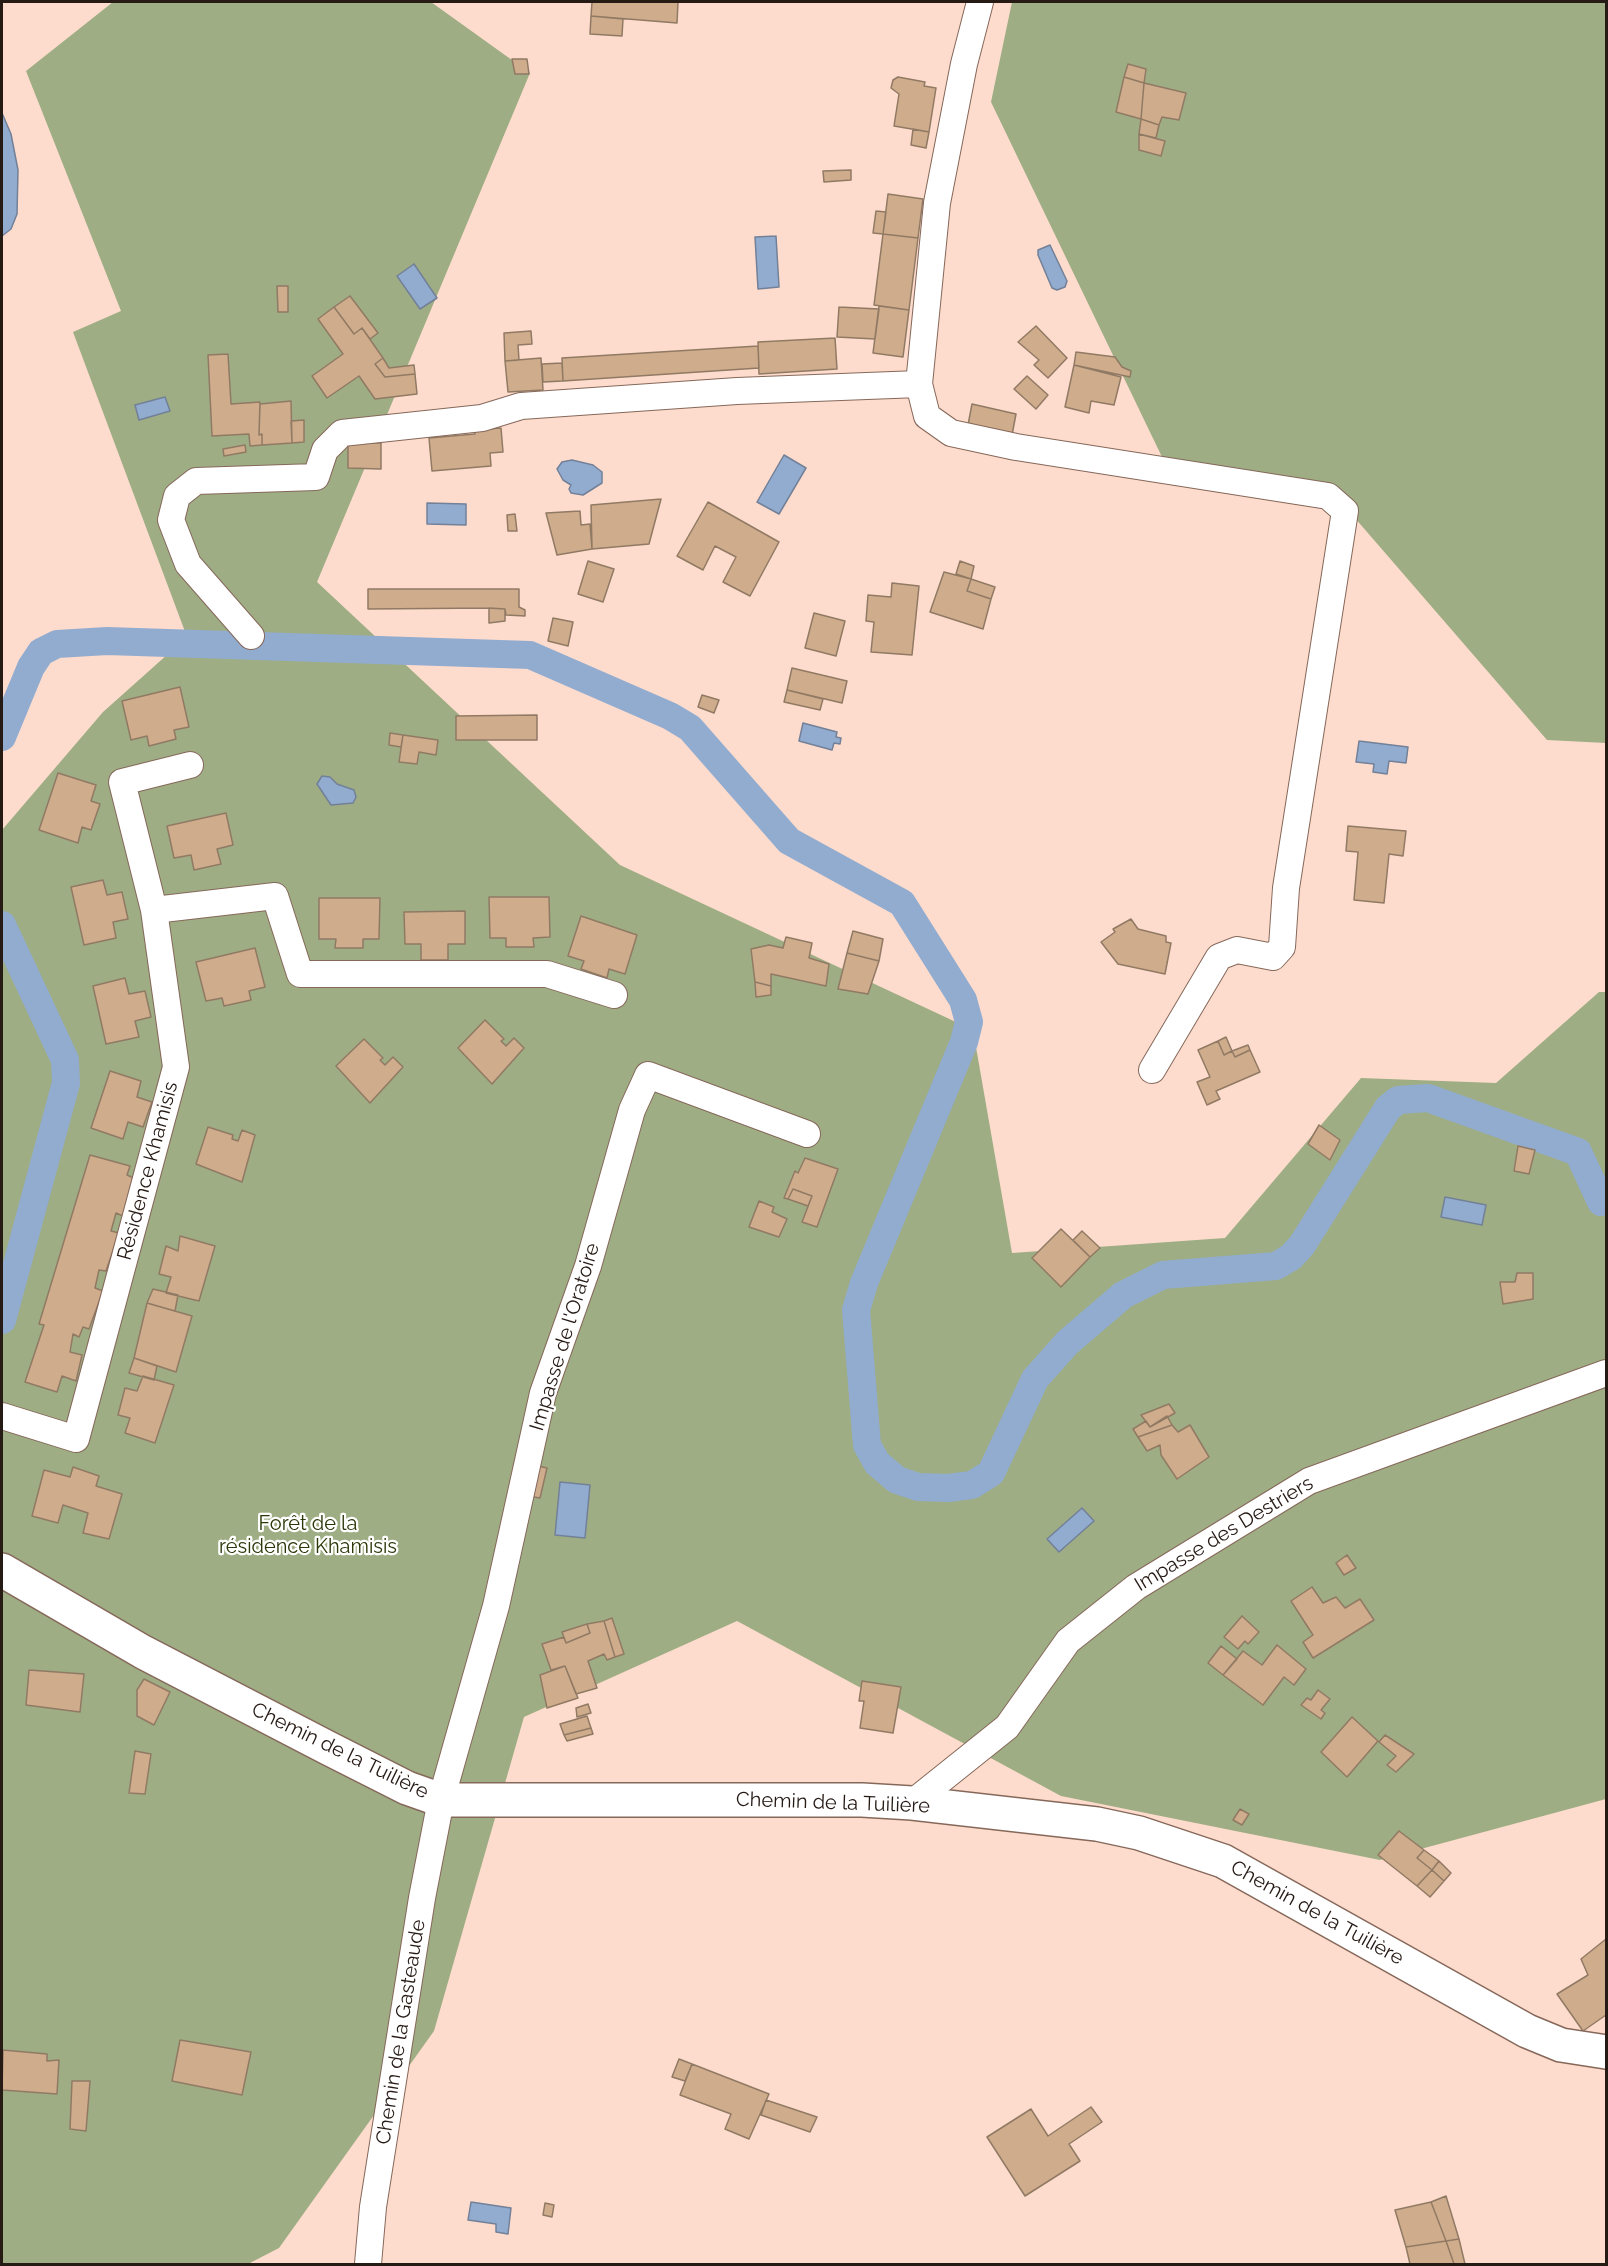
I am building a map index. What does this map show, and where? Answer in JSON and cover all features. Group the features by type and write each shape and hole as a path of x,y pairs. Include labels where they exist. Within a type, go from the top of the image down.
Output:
{"street":[{"path":"980,2 964,64 937,202 919,384 927,416 951,433 1017,447 1328,496 1346,511 1286,888 1282,947 1273,957 1237,950 1219,957 1152,1070"},
{"path":"251,636 189,564 171,520 177,496 196,481 316,477 325,450 342,433 482,418 521,406 737,391 919,384"},
{"path":"190,765 122,782 154,910 275,896 300,974 546,974 614,995"},
{"name":"Résidence Khamisis","path":"2,1416 75,1440 176,1067 154,910"},
{"name":"Impasse de l'Oratoire","path":"441,1800 496,1606 543,1393 588,1266 632,1110 648,1075 807,1134"},
{"name":"Impasse des Destriers","path":"912,1803 1007,1727 1068,1641 1136,1587 1309,1480 1606,1373"},
{"path":"2,1551 54,1600"},
{"path":"2,1570 54,1600"},
{"name":"Chemin de la Tuilière","path":"54,1600 143,1652 328,1748 407,1788 441,1800 862,1800 912,1803 1097,1824 1139,1833 1223,1861 1527,2031 1561,2044 1606,2052"},
{"name":"Chemin de la Gasteaude","path":"368,2265 373,2206 422,1898 441,1800"}],"green space":[{"name":"Forêt de la résidence Khamisis","path":"113,2 431,2 530,73 317,582 620,865 973,1030 1012,1253 1225,1238 1361,1078 1496,1083 1599,992 1606,992 1606,1799 1380,1860 1061,1796 737,1621 524,1717 434,2031 279,2248 248,2264 2,2264 2,830 103,712 187,637 73,332 121,311 26,71"},
{"path":"1012,2 1606,2 1606,743 1547,740 1335,495 1162,457 991,102"}],"water":[{"path":"2,113 11,134 18,170 17,214 11,229 2,236"},
{"path":"776,236 779,287 758,289 755,237"},
{"path":"1050,245 1067,281 1065,287 1057,290 1052,288 1038,255 1038,250"},
{"path":"414,264 437,298 420,309 397,276"},
{"path":"165,397 170,411 139,420 135,405"},
{"path":"784,455 806,468 779,514 757,502"},
{"path":"572,460 593,465 602,472 602,483 583,495 571,493 569,489 571,485 563,480 557,469 562,462"},
{"path":"427,503 466,504 466,525 427,524"},
{"path":"803,723 837,732 836,737 841,738 840,744 834,743 832,750 799,741"},
{"path":"1359,741 1408,747 1406,763 1389,761 1387,774 1373,772 1374,764 1356,762"},
{"path":"322,776 330,777 337,784 354,790 356,797 353,803 331,805 317,784"},
{"path":"1445,1197 1486,1205 1482,1225 1441,1217"},
{"path":"560,1482 590,1485 585,1538 555,1535"},
{"path":"1082,1508 1094,1521 1059,1552 1047,1539"},
{"path":"471,2202 511,2208 508,2234 496,2232 496,2224 468,2220"}],"building":[{"path":"592,2 678,2 677,23 591,16"},
{"path":"591,16 623,19 622,36 590,34"},
{"path":"512,59 527,59 529,74 515,74"},
{"path":"1128,64 1146,69 1144,83 1124,77"},
{"path":"898,77 925,82 924,86 936,88 929,132 894,126 899,94 891,88 893,80"},
{"path":"1124,77 1144,83 1141,119 1116,112"},
{"path":"1144,83 1186,93 1179,120 1162,117 1159,125 1141,119"},
{"path":"1141,119 1159,125 1156,138 1139,134"},
{"path":"913,129 929,132 926,148 911,145"},
{"path":"1139,134 1165,141 1161,156 1139,150"},
{"path":"851,170 851,180 824,182 823,171"},
{"path":"888,194 923,199 918,238 883,234"},
{"path":"876,211 886,212 883,234 873,233"},
{"path":"883,234 918,238 909,310 874,305"},
{"path":"277,286 288,286 288,312 278,312"},
{"path":"350,296 378,333 370,339 362,328 354,334 334,307"},
{"path":"879,306 909,310 903,357 873,353"},
{"path":"334,307 354,334 362,328 383,358 375,364 385,377 415,374 417,394 375,399 359,376 327,398 312,376 343,354 318,319"},
{"path":"839,307 879,309 875,339 837,337"},
{"path":"1036,326 1067,358 1048,378 1034,365 1039,360 1018,342"},
{"path":"531,331 532,344 518,345 519,360 505,361 504,333"},
{"path":"835,338 837,369 759,374 758,342"},
{"path":"758,346 759,368 563,381 562,358"},
{"path":"1076,352 1115,357 1122,367 1131,371 1130,377 1074,365"},
{"path":"228,354 231,404 260,402 259,435 262,434 262,445 250,446 249,434 212,436 208,355"},
{"path":"383,358 389,368 414,365 415,374 385,377 375,364"},
{"path":"541,358 543,390 508,392 505,361"},
{"path":"562,363 563,381 543,382 542,364"},
{"path":"1074,365 1121,377 1114,405 1091,401 1089,413 1065,407"},
{"path":"1027,376 1048,395 1036,409 1014,389"},
{"path":"291,401 292,443 262,445 262,434 259,435 260,404"},
{"path":"972,404 1016,414 1012,435 968,425"},
{"path":"304,420 304,442 292,443 291,421"},
{"path":"501,428 503,452 490,453 491,466 432,471 429,438 475,434 474,430"},
{"path":"348,442 381,443 381,469 348,468"},
{"path":"245,445 246,452 224,456 223,449"},
{"path":"661,499 649,544 592,549 591,505"},
{"path":"708,502 779,542 750,596 723,582 736,557 715,546 703,570 677,556"},
{"path":"580,511 581,525 590,524 592,549 557,555 546,513"},
{"path":"515,514 517,531 508,531 507,515"},
{"path":"588,561 614,569 603,602 578,594"},
{"path":"960,561 974,566 971,579 956,574"},
{"path":"944,572 971,579 967,591 991,599 983,629 930,612"},
{"path":"971,579 995,587 991,599 967,591"},
{"path":"892,583 919,586 912,655 871,652 874,622 866,621 868,595 891,597"},
{"path":"368,589 519,589 519,607 525,610 525,616 506,615 505,609 489,608 368,609"},
{"path":"489,608 505,609 505,621 489,623"},
{"path":"814,613 845,621 836,656 805,648"},
{"path":"553,618 573,622 568,646 548,641"},
{"path":"792,668 847,681 842,703 787,690"},
{"path":"180,687 189,727 174,730 176,739 149,746 147,736 131,740 122,701"},
{"path":"787,690 823,699 820,710 784,702"},
{"path":"702,695 719,700 714,713 698,707"},
{"path":"537,715 537,740 456,740 456,716"},
{"path":"390,733 403,735 401,747 389,745"},
{"path":"403,735 438,740 436,755 419,752 417,764 399,762"},
{"path":"58,773 96,785 91,801 100,804 91,830 82,827 78,843 39,830"},
{"path":"226,813 233,845 217,849 221,864 194,870 191,855 174,858 167,826"},
{"path":"1348,826 1406,831 1403,856 1389,854 1384,903 1354,900 1358,852 1346,851"},
{"path":"103,880 107,895 122,892 128,919 113,922 116,938 84,945 71,887"},
{"path":"489,897 549,897 550,937 533,938 534,947 506,947 506,938 490,938"},
{"path":"319,898 380,898 379,939 363,939 363,948 335,948 336,939 319,939"},
{"path":"465,911 465,944 448,944 448,960 421,960 421,944 405,944 404,912"},
{"path":"581,916 637,935 625,974 609,969 607,978 581,969 584,961 568,956"},
{"path":"1131,919 1138,929 1166,936 1166,942 1171,943 1165,974 1118,964 1101,942 1115,932 1113,929"},
{"path":"853,931 883,939 879,961 847,953"},
{"path":"786,937 812,943 809,958 829,964 826,986 771,974 771,986 755,982 751,949 769,945 783,948"},
{"path":"255,948 265,987 249,991 251,1000 224,1006 222,998 206,1001 196,962"},
{"path":"847,953 879,961 868,994 838,989"},
{"path":"125,978 129,994 145,991 151,1017 135,1021 139,1037 106,1044 93,986"},
{"path":"755,982 771,986 771,995 756,997"},
{"path":"485,1020 504,1039 501,1041 506,1046 514,1038 524,1048 492,1084 458,1048"},
{"path":"1226,1037 1232,1051 1224,1055 1218,1041"},
{"path":"364,1039 383,1058 380,1060 385,1065 393,1057 403,1067 370,1103 336,1066"},
{"path":"1218,1041 1224,1055 1232,1051 1235,1057 1250,1050 1260,1072 1216,1091 1220,1099 1207,1105 1197,1082 1210,1077 1198,1050"},
{"path":"1248,1045 1250,1050 1235,1057 1232,1051"},
{"path":"110,1071 141,1081 137,1097 152,1102 143,1127 128,1122 123,1139 91,1128"},
{"path":"1319,1125 1340,1140 1330,1160 1308,1144"},
{"path":"208,1127 233,1135 232,1139 238,1141 242,1130 255,1135 242,1182 196,1164"},
{"path":"1518,1146 1535,1150 1529,1174 1514,1171"},
{"path":"90,1155 130,1166 127,1175 136,1179 123,1216 116,1213 111,1231 119,1233 106,1271 99,1270 95,1288 103,1291 89,1329 83,1327 79,1337 73,1334 70,1352 82,1355 76,1381 62,1376 57,1392 25,1382 44,1325 39,1324"},
{"path":"805,1158 838,1169 817,1227 802,1222 812,1196 793,1189 788,1199 784,1198 795,1171 798,1173"},
{"path":"793,1189 812,1196 808,1206 788,1199"},
{"path":"759,1201 774,1207 772,1212 787,1219 779,1237 749,1227"},
{"path":"1061,1229 1090,1257 1061,1287 1032,1258"},
{"path":"1082,1231 1100,1248 1090,1257 1073,1240"},
{"path":"180,1236 215,1246 199,1301 166,1293 171,1277 159,1274 166,1246 178,1251"},
{"path":"1517,1273 1533,1273 1533,1299 1503,1304 1500,1282 1515,1282"},
{"path":"153,1289 178,1295 175,1311 147,1303"},
{"path":"147,1303 192,1316 176,1372 134,1358"},
{"path":"134,1358 157,1366 154,1380 129,1373"},
{"path":"143,1376 174,1385 155,1443 125,1433 130,1418 118,1415 125,1388 137,1391"},
{"path":"1169,1404 1175,1413 1150,1427 1141,1415"},
{"path":"1167,1416 1172,1425 1138,1437 1133,1429 1146,1421 1150,1427"},
{"path":"1172,1425 1178,1432 1190,1425 1209,1457 1177,1479 1161,1455 1160,1445 1147,1451 1138,1437"},
{"path":"534,1465 547,1468 540,1498 528,1496"},
{"path":"73,1467 99,1476 96,1486 122,1494 109,1539 83,1533 88,1513 63,1505 58,1523 32,1516 44,1470 70,1477"},
{"path":"1347,1555 1356,1568 1344,1575 1336,1563"},
{"path":"1312,1587 1323,1603 1336,1597 1345,1608 1360,1599 1374,1620 1313,1658 1303,1642 1313,1635 1291,1601"},
{"path":"1242,1616 1259,1632 1248,1644 1245,1641 1238,1649 1224,1637"},
{"path":"612,1618 624,1654 615,1657 604,1621"},
{"path":"604,1621 615,1657 607,1660 604,1654 588,1661 597,1688 576,1694 565,1666 551,1670 542,1644 564,1637 566,1643 590,1633 587,1624"},
{"path":"587,1624 590,1633 566,1643 562,1632"},
{"path":"1277,1645 1306,1669 1294,1685 1284,1677 1263,1705 1223,1675 1243,1651 1262,1665"},
{"path":"1221,1646 1237,1659 1223,1675 1208,1663"},
{"path":"565,1666 578,1698 547,1708 540,1675"},
{"path":"29,1670 84,1674 80,1712 26,1705"},
{"path":"144,1679 170,1692 154,1725 137,1716 137,1690"},
{"path":"862,1681 901,1687 893,1733 860,1728 864,1701 859,1701"},
{"path":"1318,1690 1330,1699 1321,1710 1325,1713 1321,1719 1301,1705 1307,1698 1311,1700"},
{"path":"588,1704 591,1713 577,1717 576,1708"},
{"path":"587,1716 591,1728 564,1735 560,1724"},
{"path":"1352,1717 1378,1741 1347,1777 1321,1752"},
{"path":"591,1728 593,1734 567,1741 564,1735"},
{"path":"1385,1735 1414,1754 1396,1772 1387,1765 1396,1756 1379,1742"},
{"path":"135,1751 151,1754 145,1794 129,1793"},
{"path":"1240,1809 1249,1814 1242,1825 1233,1820"},
{"path":"1399,1831 1424,1850 1417,1858 1432,1870 1417,1886 1378,1855"},
{"path":"1424,1850 1439,1861 1432,1870 1417,1858"},
{"path":"1439,1861 1451,1873 1444,1881 1432,1870"},
{"path":"1432,1870 1444,1881 1430,1897 1417,1886"},
{"path":"1606,1939 1606,2015 1583,2031 1557,1994 1588,1975 1581,1959"},
{"path":"180,2040 251,2052 242,2095 172,2081"},
{"path":"3,2050 47,2054 47,2061 59,2060 57,2094 2,2090"},
{"path":"679,2059 692,2064 685,2081 672,2077"},
{"path":"692,2064 769,2094 749,2139 725,2129 731,2114 680,2095"},
{"path":"72,2081 90,2081 86,2131 70,2129"},
{"path":"766,2100 817,2117 810,2132 761,2115"},
{"path":"1091,2107 1102,2122 1069,2144 1080,2161 1025,2196 987,2137 1031,2109 1048,2136"},
{"path":"1446,2196 1459,2239 1446,2241 1431,2202"},
{"path":"1431,2202 1446,2241 1406,2247 1395,2210"},
{"path":"545,2203 554,2205 552,2217 543,2215"},
{"path":"1459,2239 1465,2264 1454,2264 1446,2241"},
{"path":"1446,2241 1454,2264 1410,2264 1406,2247"}],"waterway":[{"path":"2,737 31,667 41,652 57,644 107,641 530,655 670,716 690,728 789,841 902,903 963,1000 969,1022 964,1042 864,1283 856,1310 867,1445 877,1463 897,1480 918,1487 948,1488 972,1485 991,1473 1035,1379 1067,1343 1123,1295 1163,1275 1276,1266 1291,1257 1302,1245 1388,1108 1398,1100 1428,1098 1578,1152 1601,1202"},
{"path":"2,925 65,1060 66,1083 2,1320"}]}
